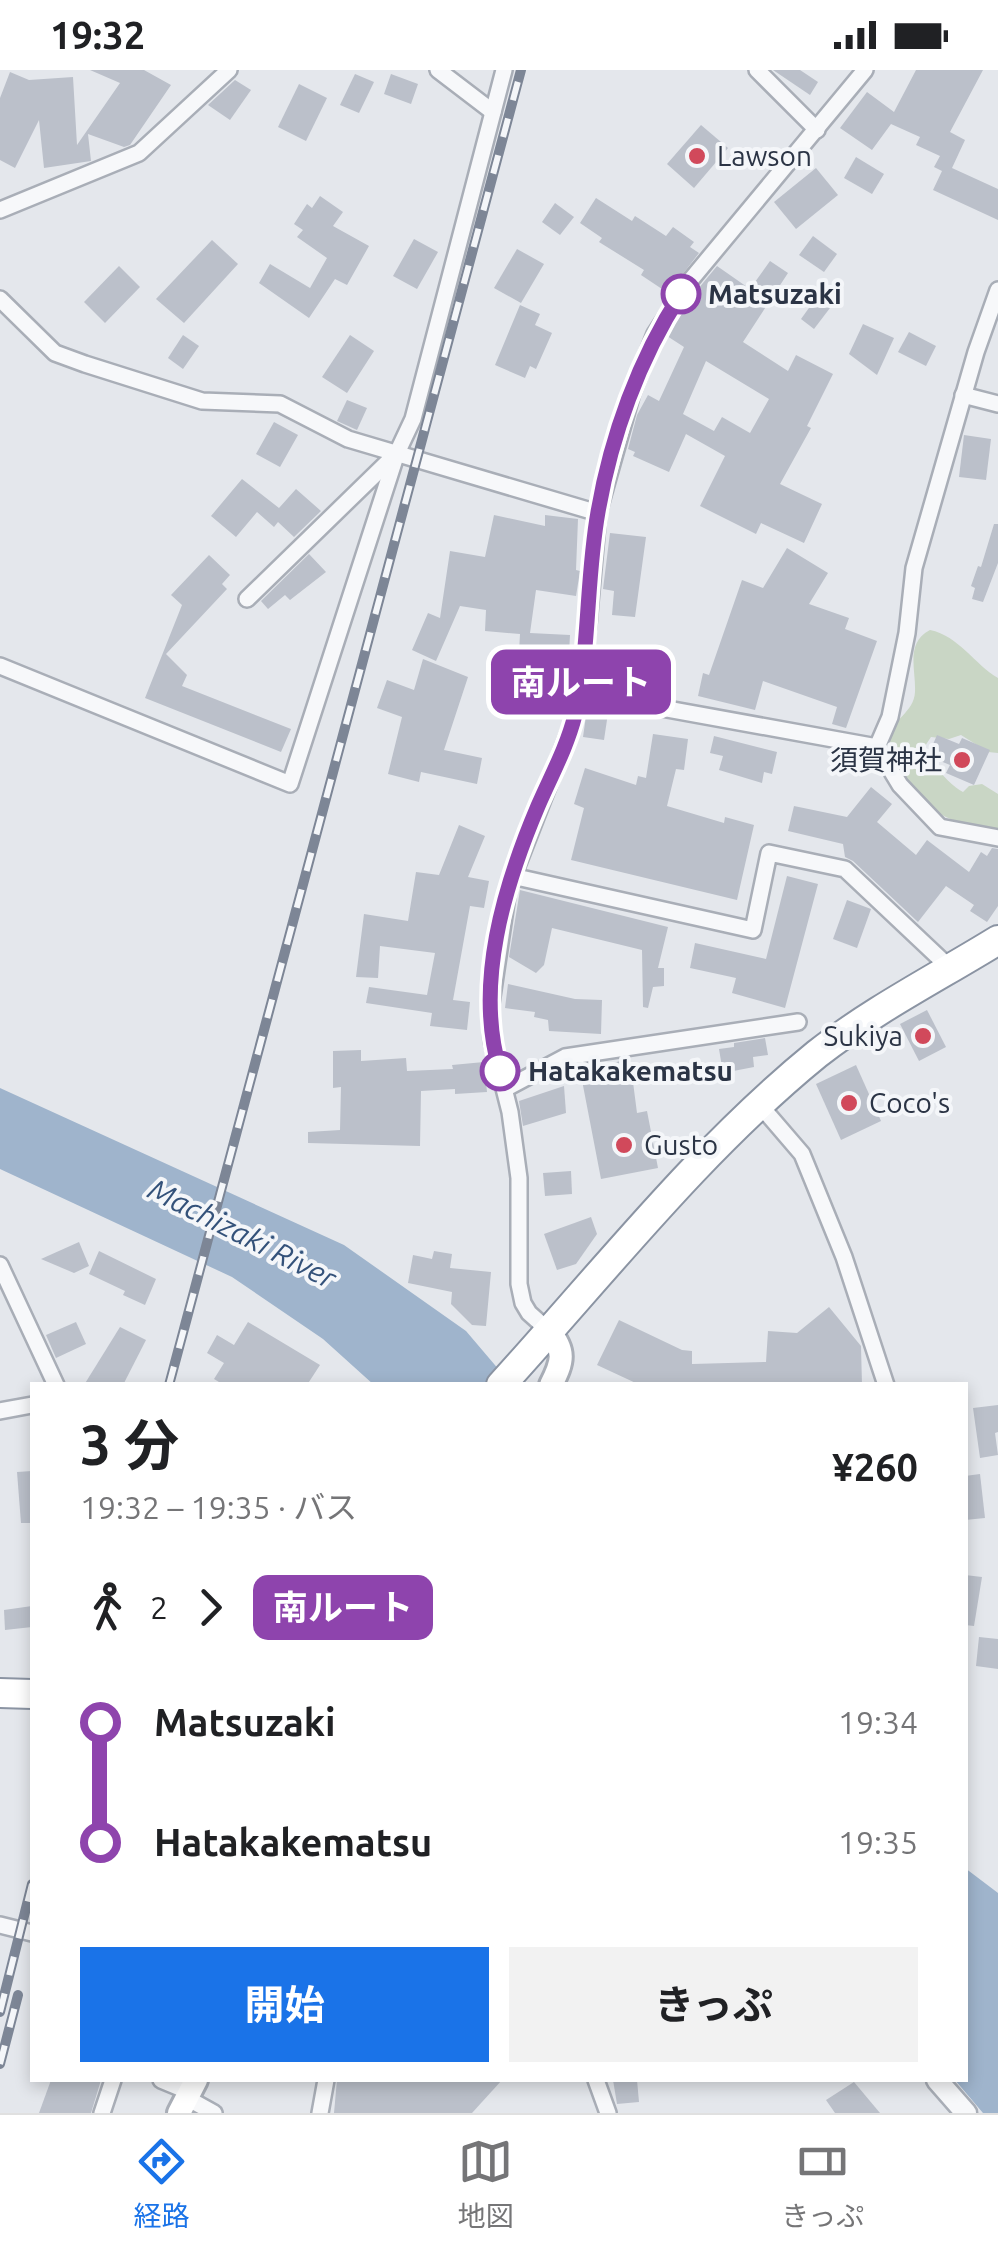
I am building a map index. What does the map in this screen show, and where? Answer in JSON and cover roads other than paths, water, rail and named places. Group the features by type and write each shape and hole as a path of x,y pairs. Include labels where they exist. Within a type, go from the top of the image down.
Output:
{"highway":[{"path":"504,1382 759,1104 855,1027 998,940"},
{"path":"0,1693 30,1694"}],"main road":[{"path":"548,1330 563,1354 552,1382"}],"street":[{"path":"0,210 139,153 229,70"},
{"path":"438,70 492,112"},
{"path":"0,666 290,784 397,453 412,419 504,70"},
{"path":"757,70 817,130"},
{"path":"548,1330 523,1303 519,1178 505,1089 492,1040 490,1010 497,947 512,876 566,744 579,693 598,513 632,393 656,334 689,282 865,70"},
{"path":"877,747 890,718 907,633 914,568 998,290"},
{"path":"2,308 55,353 84,364 202,401 280,404 348,439 598,513"},
{"path":"964,395 998,404"},
{"path":"247,599 397,453"},
{"path":"579,693 877,747 900,786 940,827 998,838"},
{"path":"512,876 753,930 770,853 851,873 952,969"},
{"path":"505,1089 565,1056 798,1022"},
{"path":"759,1104 802,1154 844,1257 885,1382"},
{"path":"0,1265 55,1382"},
{"path":"0,1410 30,1404"},
{"path":"0,1925 30,1932"},
{"path":"102,2113 112,2082"},
{"path":"164,2082 214,2113"},
{"path":"320,2113 326,2082"},
{"path":"597,2082 608,2113"},
{"path":"939,2082 966,2113"}],"water":[{"name":"Machizaki River","path":"0,1088 344,1245 466,1331 509,1382 371,1382 323,1339 232,1277 0,1169"},
{"path":"968,1870 998,1893 998,2113 983,2113 957,2082 968,2082"}],"railway":[{"path":"170,1382 521,70"},
{"path":"0,2012 30,1892"},
{"path":"0,2064 18,1995"}],"place":[{"name":"Lawson","path":"697,156"},
{"name":"Matsuzaki","path":"681,294"},
{"name":"須賀神社","path":"962,760"},
{"name":"Sukiya","path":"923,1036"},
{"name":"Hatakakematsu","path":"500,1071"},
{"name":"Coco's","path":"849,1103"},
{"name":"Gusto","path":"624,1145"}]}
